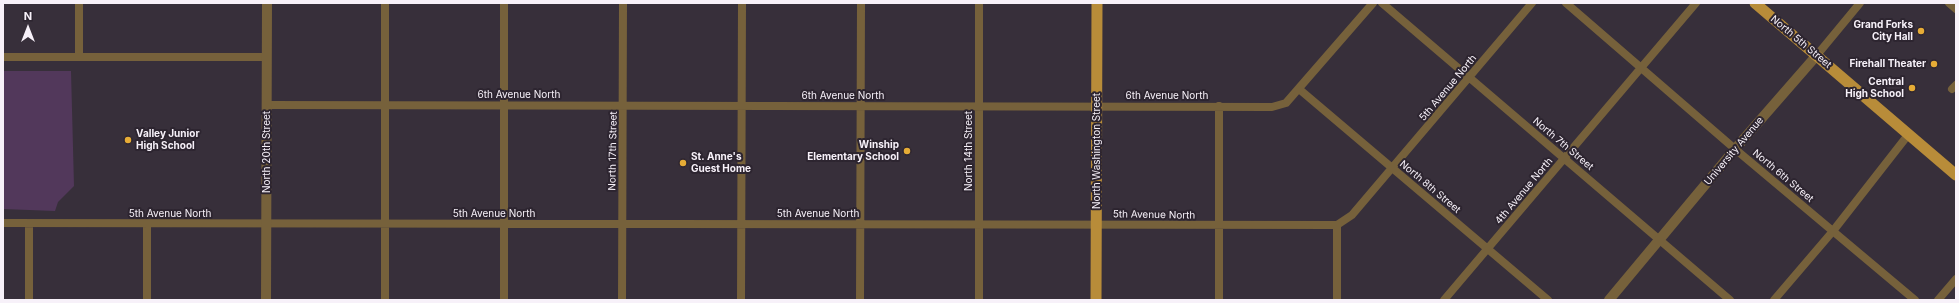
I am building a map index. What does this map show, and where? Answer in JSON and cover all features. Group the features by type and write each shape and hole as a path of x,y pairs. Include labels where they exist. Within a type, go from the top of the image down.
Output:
{"main road":[{"name":"North Washington Street","path":"1096,300 1097,3"},
{"name":"North 5th Street","path":"1755,3 1956,175"}],"street":[{"path":"79,3 79,57"},
{"name":"North 20th Street","path":"266,300 267,3"},
{"path":"385,3 385,300"},
{"path":"504,3 504,300"},
{"name":"North 17th Street","path":"622,300 624,105 623,3"},
{"path":"741,300 742,3"},
{"path":"860,300 861,3"},
{"name":"North 14th Street","path":"979,3 979,300"},
{"name":"6th Avenue North","path":"267,105 1280,105 1286,102 1299,89 1373,3"},
{"name":"North 7th Street","path":"1382,3 1730,300"},
{"name":"5th Avenue North","path":"3,223 1338,225 1352,215 1532,3"},
{"name":"North 6th Street","path":"1566,3 1735,149 1833,230 1914,300"},
{"name":"4th Avenue North","path":"1444,300 1696,3"},
{"name":"University Avenue","path":"1608,300 1660,241 1735,149 1860,3"},
{"path":"1949,3 1956,9"},
{"path":"3,57 267,57"},
{"name":"North 8th Street","path":"1299,89 1548,300"},
{"path":"1219,106 1219,300"},
{"path":"1774,300 1833,230 1908,135"},
{"path":"29,224 29,300"},
{"path":"147,224 148,300"},
{"path":"1337,300 1338,225"},
{"path":"1938,300 1956,279"}],"shaded area":[{"path":"3,71 71,71 74,186 58,202 55,211 3,209"}],"place":[{"name":"Grand Forks City Hall","path":"1921,31"},
{"name":"Firehall Theater","path":"1934,64"},
{"name":"Central High School","path":"1912,88"},
{"name":"Valley Junior High School","path":"128,140"},
{"name":"Winship Elementary School","path":"907,151"},
{"name":"St. Anne's Guest Home","path":"683,163"}]}
